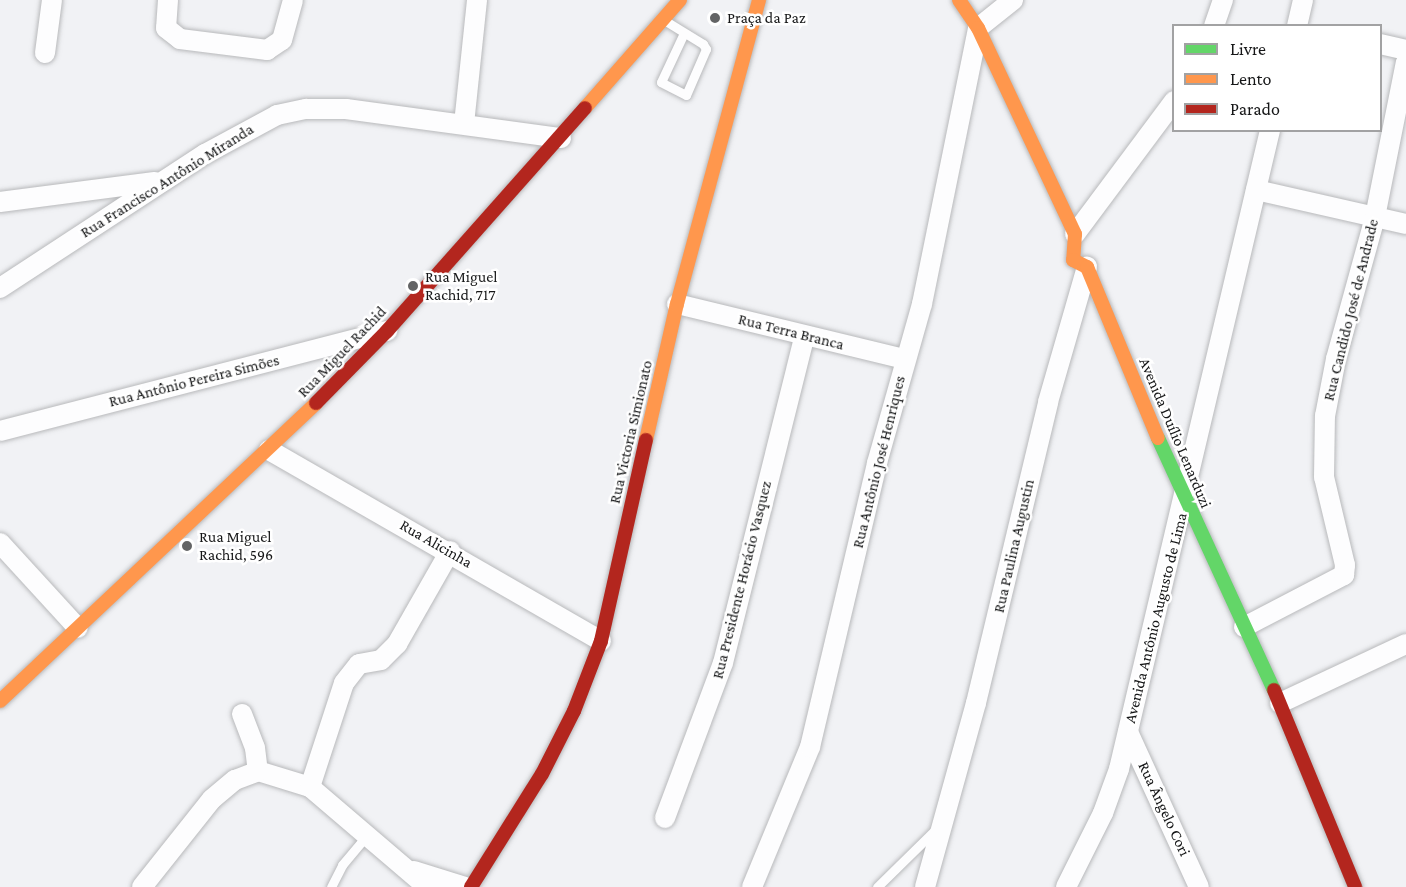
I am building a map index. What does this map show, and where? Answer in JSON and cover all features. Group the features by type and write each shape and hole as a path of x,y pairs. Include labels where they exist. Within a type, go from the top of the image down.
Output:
{"street":[{"path":"45,53 52,0"},
{"path":"168,0 165,22 171,34 191,42 267,50 282,40 293,0"},
{"path":"464,124 477,0"},
{"name":"Rua Miguel Rachid","path":"0,701 269,450 387,331 561,138 680,0"},
{"name":"Rua Victoria Simionato","path":"492,854 553,753 574,711 601,641 677,304 759,0"},
{"name":"Avenida Duílio Lenarduzi","path":"959,0 978,28 1075,234 1073,260 1087,267 1185,502 1280,703 1355,887"},
{"path":"978,28 1013,0"},
{"path":"1215,24 1223,0"},
{"path":"1301,24 1303,0"},
{"name":"Rua Antônio José Henriques","path":"752,887 810,747 942,214 978,28"},
{"path":"1382,44 1406,50"},
{"name":"Rua Candido José de Andrade","path":"1244,627 1328,585 1344,574 1345,565 1324,477 1327,400 1375,217 1406,62"},
{"path":"1075,234 1172,102"},
{"name":"Rua Francisco Antônio Miranda","path":"0,288 246,129 306,109 346,109 561,138"},
{"name":"Avenida Antônio Augusto de Lima","path":"1066,887 1103,813 1128,732 1185,502 1270,132"},
{"path":"0,202 161,182"},
{"path":"1256,190 1406,224"},
{"name":"Rua Paulina Augustin","path":"925,887 940,825 976,703 1048,402 1087,267"},
{"name":"Rua Terra Branca","path":"677,304 804,337 905,359"},
{"name":"Rua Antônio Pereira Simões","path":"0,431 387,331"},
{"name":"Rua Presidente Horácio Vasquez","path":"665,818 723,663 804,337"},
{"name":"Rua Alicinha","path":"269,450 450,552 601,641"},
{"path":"0,543 78,628"},
{"path":"310,787 344,683 359,664 373,663 398,644 450,552"},
{"path":"1280,703 1406,644"},
{"path":"242,714 258,771"},
{"name":"Rua Ângelo Cori","path":"1128,732 1199,887"},
{"path":"142,887 212,799 235,780 258,771 310,787 409,869 427,887"},
{"path":"409,869 456,885 492,854"}],"lane":[{"path":"663,20 703,44 707,54 686,94 661,82 684,33"},
{"name":"Rua Paulina Augustin","path":"877,887 940,825"},
{"path":"331,887 342,865 368,835"}],"traffic: fast":[{"path":"1158,438 1274,690"}],"traffic: slow":[{"path":"585,108 680,0"},
{"path":"646,440 677,304 759,0"},
{"path":"959,0 978,28 1075,234 1073,260 1087,267 1158,438"},
{"path":"0,701 316,403"}],"traffic: jam":[{"path":"316,403 387,331 585,108"},
{"path":"471,887 542,774 574,711 601,641 646,440"},
{"path":"1274,690 1355,887"}],"place":[{"name":"Praça da Paz","path":"715,18"},
{"name":"Rua Miguel Rachid, 717","path":"413,286"},
{"name":"Rua Miguel Rachid, 596","path":"187,546"}]}
